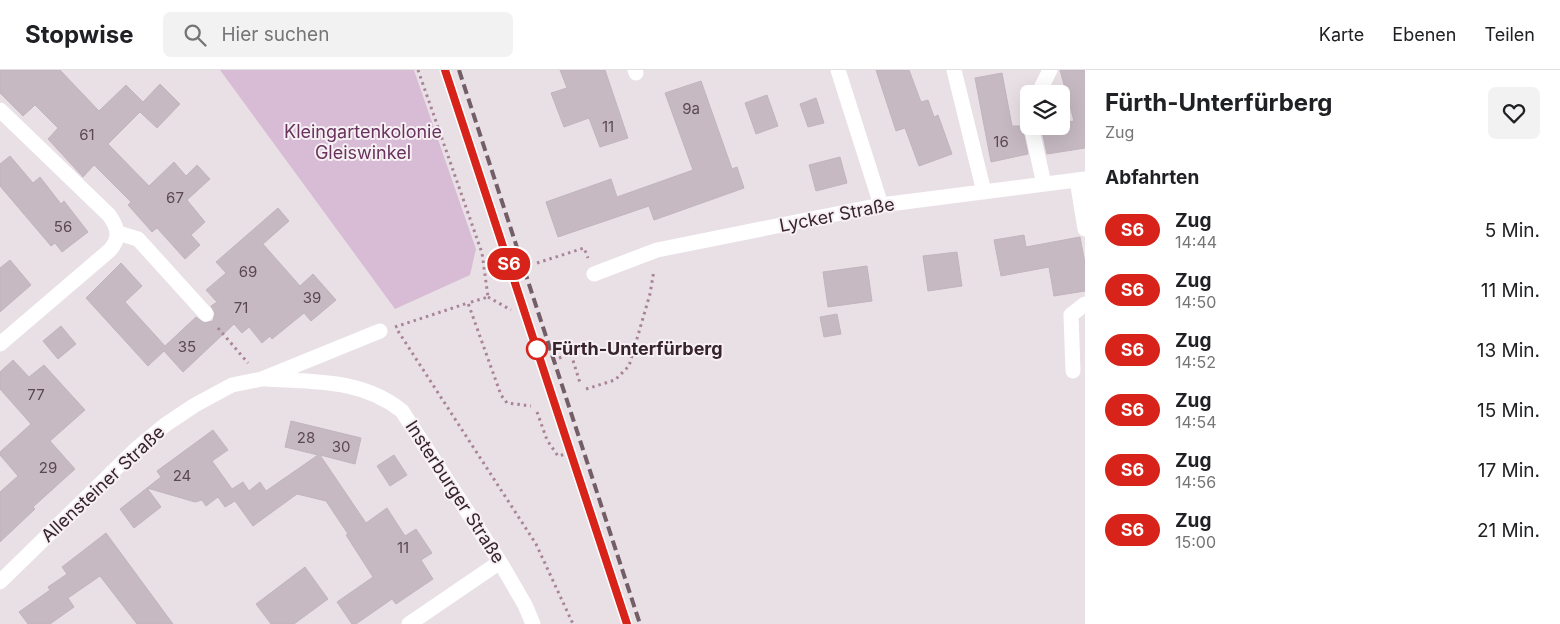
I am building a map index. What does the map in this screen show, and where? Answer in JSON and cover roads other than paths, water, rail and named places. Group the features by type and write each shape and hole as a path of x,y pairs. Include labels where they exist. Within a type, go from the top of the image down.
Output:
{"street":[{"path":"838,70 881,205"},
{"path":"954,70 984,192"},
{"path":"1042,85 1050,70"},
{"path":"0,110 109,215 118,233 117,242 110,250 0,344"},
{"path":"1033,135 1044,184"},
{"path":"1081,179 1085,229"},
{"name":"Lycker Straße","path":"594,274 657,250 881,205 1081,179"},
{"path":"118,233 138,239 206,314"},
{"path":"1072,372 1072,315 1085,304"},
{"name":"Allensteiner Straße","path":"0,582 136,449 165,425 195,405 232,385 262,379 380,331"},
{"name":"Insterburger Straße","path":"262,379 342,384 372,392 402,411 416,429 500,562 525,605 533,624"},
{"path":"409,624 500,562"}],"railway":[{"path":"445,70 627,624"},
{"path":"459,70 640,624"}],"train":[{"name":"S6","path":"445,70 627,624"}],"place":[{"name":"Fürth-Unterfürberg","path":"537,349"}],"park label":[{"name":"Kleingartenkolonie Gleiswinkel","path":"363,142"}]}
